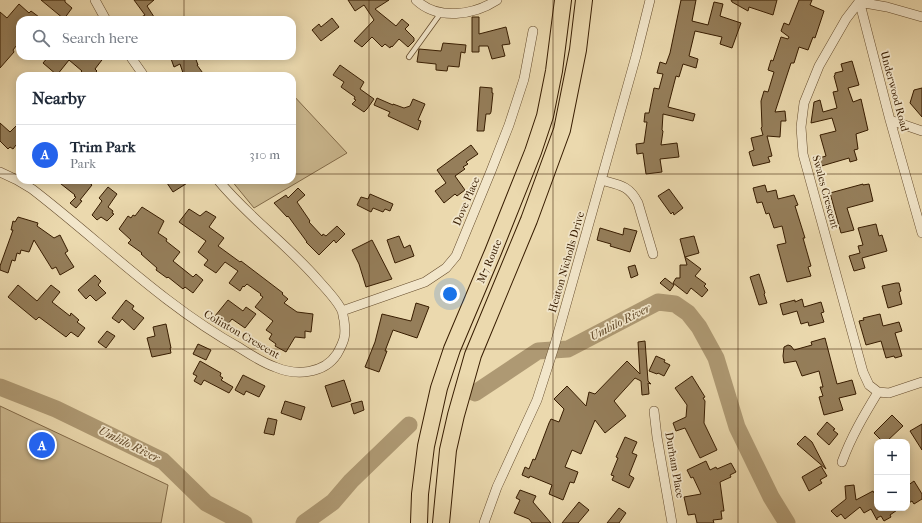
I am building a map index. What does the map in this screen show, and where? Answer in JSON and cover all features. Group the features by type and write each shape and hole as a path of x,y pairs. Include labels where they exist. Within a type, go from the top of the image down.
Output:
{"highway":[{"name":"M7 Route","path":"419,523 423,469 439,388 452,349 533,152 545,116 554,71 563,0"},
{"name":"M7 Route","path":"441,523 448,450 456,415 473,355 529,220 562,130 578,50 584,0"}],"street":[{"path":"95,0 104,16"},
{"path":"416,0 424,7 440,14 472,12 487,7 497,0"},
{"name":"Heaton Nicholls Drive","path":"484,523 497,487 537,400 550,360 636,56 650,0"},
{"path":"859,1 887,6 922,17"},
{"name":"Underwood Road","path":"859,1 890,120 922,233"},
{"name":"Swales Crescent","path":"859,1 846,19 818,66 804,103 801,126 803,154 863,372 869,385 878,392"},
{"name":"Dove Place","path":"342,311 425,282 446,268 456,256 511,118 524,79 533,31"},
{"path":"133,60 141,72"},
{"path":"890,120 922,131"},
{"name":"Colinton Crescent","path":"0,172 16,180"},
{"path":"601,180 626,187 634,195 638,203 653,254"},
{"name":"Colinton Crescent","path":"24,184 32,189 182,312 219,337 274,367 292,372 310,372 324,367 334,357 344,342 346,331 342,311 327,290 304,264 246,212 222,184"},
{"path":"842,462 857,426 878,392 889,393 922,382"},
{"name":"Durham Place","path":"654,411 672,523"},
{"path":"413,523 420,504"},
{"path":"442,504 446,523"}],"lane":[{"path":"409,57 440,14"}],"shaded area":[{"path":"296,98 347,153 296,183"},
{"path":"234,184 295,184 254,208"},
{"path":"0,406 168,485 161,523 0,523"}],"building":[{"path":"41,0 65,0 65,2 72,8 66,16 60,16"},
{"path":"134,0 154,0 147,6 153,16 143,16 145,15"},
{"path":"348,0 389,0 375,9 396,26 402,19 409,25 405,29 414,38 414,41 408,47 399,39 390,48 385,44 382,47 372,37 362,47 354,41 374,20 364,5 355,11"},
{"path":"681,0 696,0 692,21 708,25 714,2 723,4 720,16 741,23 732,48 720,44 722,37 695,31 689,56 698,59 696,68 683,64 679,77 676,76 668,107 695,114 693,121 663,114 661,145 677,143 679,157 660,159 662,172 646,174 643,153 637,154 636,144 644,143 647,122 644,122 645,113 649,113 654,88 659,89 663,74 657,73 660,62 666,64 670,53"},
{"path":"731,0 777,0 773,15 749,7 748,11"},
{"path":"799,0 812,0 810,5 824,11 815,38 813,37 808,50 799,47 794,63 791,63 775,112 785,111 786,121 781,121 780,137 767,136 772,156 768,157 770,162 753,166 749,152 754,150 751,138 763,135 761,128 761,101 764,91 768,92 774,72 768,70 771,60 773,61 781,37 788,39 789,37 781,31 784,23 789,25"},
{"path":"19,4 29,13 31,11 38,16 16,16 16,46 13,50 14,52 0,68 0,12 7,18"},
{"path":"472,17 479,17 479,34 506,27 510,44 502,45 505,56 492,59 488,46 479,46 479,52 472,52"},
{"path":"332,18 339,27 321,41 312,30 319,24 321,27"},
{"path":"443,43 466,45 465,53 461,52 459,67 448,66 447,71 436,70 436,64 417,62 419,49 441,51"},
{"path":"46,60 69,60 59,72 54,72 43,63"},
{"path":"69,60 102,60 95,69 97,71 96,72 81,72 82,71"},
{"path":"171,60 196,60 197,65 202,72 183,72 180,64 174,67"},
{"path":"852,61 859,85 848,88 853,102 861,99 868,130 856,134 858,149 854,150 857,160 850,162 849,158 818,167 816,159 826,156 820,135 836,131 832,118 811,123 814,102 820,100 823,112 837,108 833,92 838,91 834,76 835,73 843,71 841,64"},
{"path":"340,65 364,82 360,89 374,99 364,112 352,104 356,100 354,99 355,97 341,87 344,82 333,75"},
{"path":"480,87 492,88 493,93 491,112 490,114 486,114 484,131 477,131"},
{"path":"922,88 922,117 910,103 914,90"},
{"path":"377,98 404,108 410,106 413,99 425,104 418,120 421,121 418,130 388,116 390,112 374,105"},
{"path":"0,123 10,132 16,126 16,145 13,149 10,147 8,149 0,141"},
{"path":"471,145 478,154 466,162 468,164 463,167 465,169 455,176 465,190 457,196 455,194 444,203 435,191 446,183 437,170"},
{"path":"61,184 92,185 80,200 82,201 76,208 70,203 76,197 74,196 75,195"},
{"path":"168,184 186,184 173,192"},
{"path":"863,184 869,184 873,201 847,208 854,230 841,233 830,193"},
{"path":"765,185 767,192 776,190 778,199 794,195 798,205 795,206 805,238 803,238 811,266 808,267 811,276 787,282 777,245 786,243 782,226 774,228 769,213 766,214 762,202 757,203 753,188"},
{"path":"108,187 117,194 108,207 114,214 107,221 101,217 97,220 92,215 102,201 99,198"},
{"path":"298,188 305,195 297,202 310,221 309,222 322,236 323,234 326,236 337,226 345,234 336,243 334,240 319,255 306,242 288,216 287,217 274,203 286,195 288,198"},
{"path":"669,189 683,208 674,215 673,212 671,214 658,196"},
{"path":"370,194 393,204 390,211 385,209 383,212 373,208 371,212 357,205 361,197 368,199"},
{"path":"142,207 164,221 158,233 167,239 166,241 180,252 173,261 193,277 196,274 203,280 193,293 185,287 183,289 156,270 157,268 141,254 142,253 128,243 131,240 119,229 128,216 131,218 133,215 135,216"},
{"path":"189,209 200,216 206,211 216,217 209,227 224,238 218,246 240,262 241,261 283,293 282,294 288,299 284,303 297,312 313,314 311,332 305,331 305,338 295,337 286,352 275,346 276,344 269,339 272,334 266,330 273,321 255,307 263,297 260,295 261,294 247,284 244,287 243,286 240,291 229,283 238,271 225,262 216,273 204,265 208,260 198,252 206,241 179,222"},
{"path":"18,217 38,223 37,226 54,238 60,235 68,251 65,253 74,267 60,275 56,267 52,269 34,240 29,252 21,250 20,254 17,253 15,261 12,260 8,273 0,270 0,266 13,230 11,230 13,221 15,222"},
{"path":"876,224 879,236 882,235 887,251 862,258 865,268 854,271 849,256 860,253 858,246 863,245 858,228"},
{"path":"600,228 623,235 624,228 637,231 630,252 597,240"},
{"path":"399,236 404,248 410,245 414,256 395,263 387,240"},
{"path":"694,236 699,253 685,257 701,269 695,276 706,284 704,286 708,290 702,297 691,288 687,294 673,283 676,278 680,278 680,265 687,265 680,239"},
{"path":"372,240 392,279 366,287 359,264 352,250"},
{"path":"635,265 638,275 631,278 628,267"},
{"path":"759,274 767,303 759,305 750,277"},
{"path":"95,275 101,281 98,285 106,293 96,301 90,295 86,299 78,290"},
{"path":"665,278 674,285 670,291 660,283"},
{"path":"899,283 901,291 899,292 902,304 888,308 882,286"},
{"path":"18,285 37,301 51,285 60,292 52,302 70,316 71,313 79,320 77,322 85,328 78,337 71,332 66,337 39,317 36,320 8,297"},
{"path":"802,299 804,307 821,302 824,312 821,313 824,322 809,326 808,322 801,324 797,311 783,315 780,304 795,300 795,302"},
{"path":"126,300 134,306 132,309 144,318 134,330 122,319 119,323 112,318"},
{"path":"228,300 243,311 246,307 256,314 245,328 232,319 227,325 215,316"},
{"path":"416,303 429,307 417,338 393,330 379,372 365,367 375,342 382,314 411,321"},
{"path":"880,314 883,326 899,322 902,331 895,333 902,356 886,358 881,341 866,345 859,321 864,320 863,318"},
{"path":"166,324 171,353 152,357 147,338 155,336 153,327"},
{"path":"107,331 115,336 106,348 98,342"},
{"path":"825,338 837,384 852,380 856,394 839,398 843,410 824,415 819,397 823,396 820,387 823,387 819,371 802,376 796,361 784,363 783,356 784,347 788,345 794,350 812,345 811,342"},
{"path":"645,341 648,381 651,384 648,383 649,394 642,395 641,381 635,378 614,401 626,416 605,433 595,420 581,454 572,450 565,467 578,472 574,483 570,482 563,500 549,494 552,485 530,476 529,478 522,475 525,467 529,469 533,459 535,460 551,419 559,422 564,409 554,399 567,386 586,406 589,392 595,394 627,361 640,374 638,342"},
{"path":"198,344 211,350 206,360 193,354"},
{"path":"656,356 665,360 664,362 670,365 664,376 649,371"},
{"path":"200,361 221,373 220,376 223,378 221,380 233,387 229,393 204,380 201,385 194,381 197,376 193,374"},
{"path":"243,375 265,386 259,397 246,391 244,395 235,390"},
{"path":"692,376 705,397 703,398 705,401 704,423 717,450 700,458 685,428 676,431 673,423 686,417 687,405 675,388"},
{"path":"344,380 351,401 332,407 325,386"},
{"path":"285,401 305,407 301,420 281,413"},
{"path":"362,401 364,410 354,414 351,404"},
{"path":"892,415 903,426 889,439 880,439 874,433"},
{"path":"268,418 277,420 274,435 264,433"},
{"path":"827,422 838,434 829,445 817,434"},
{"path":"922,424 922,450 910,431"},
{"path":"805,436 812,442 826,469 797,444"},
{"path":"625,437 637,442 632,453 637,455 629,475 634,478 629,488 612,480 614,476 611,475 618,458 616,457"},
{"path":"706,461 710,470 716,467 717,469 731,463 736,472 730,475 731,477 720,482 724,511 721,511 722,519 713,520 714,523 697,523 695,514 688,515 684,497 701,494 693,477 691,478 687,470"},
{"path":"821,466 827,476 820,480 822,483 809,491 802,477"},
{"path":"914,481 922,494 922,499 914,504 912,501 910,502 910,484"},
{"path":"854,485 856,500 873,491 874,511 896,511 890,515 891,517 884,521 881,516 877,518 877,520 871,509 864,513 860,507 845,519 841,514 837,517 831,511 846,499 845,486"},
{"path":"520,490 536,496 533,502 551,523 532,523 529,519 514,513 520,500 516,498"},
{"path":"579,502 589,510 578,523 562,523"},
{"path":"619,508 626,513 619,523 607,523"}],"waterway":[{"name":"Umbilo River","path":"475,393 538,351 568,349 658,302 675,304 688,313 699,327 716,358 737,427 771,497 787,523"},
{"name":"Umbilo River","path":"0,387 56,409 163,461 206,503 244,523"},
{"name":"Umbilo River","path":"304,523 333,502 351,481 409,425"}],"place":[{"name":"Trim Park","path":"42,445"}]}
